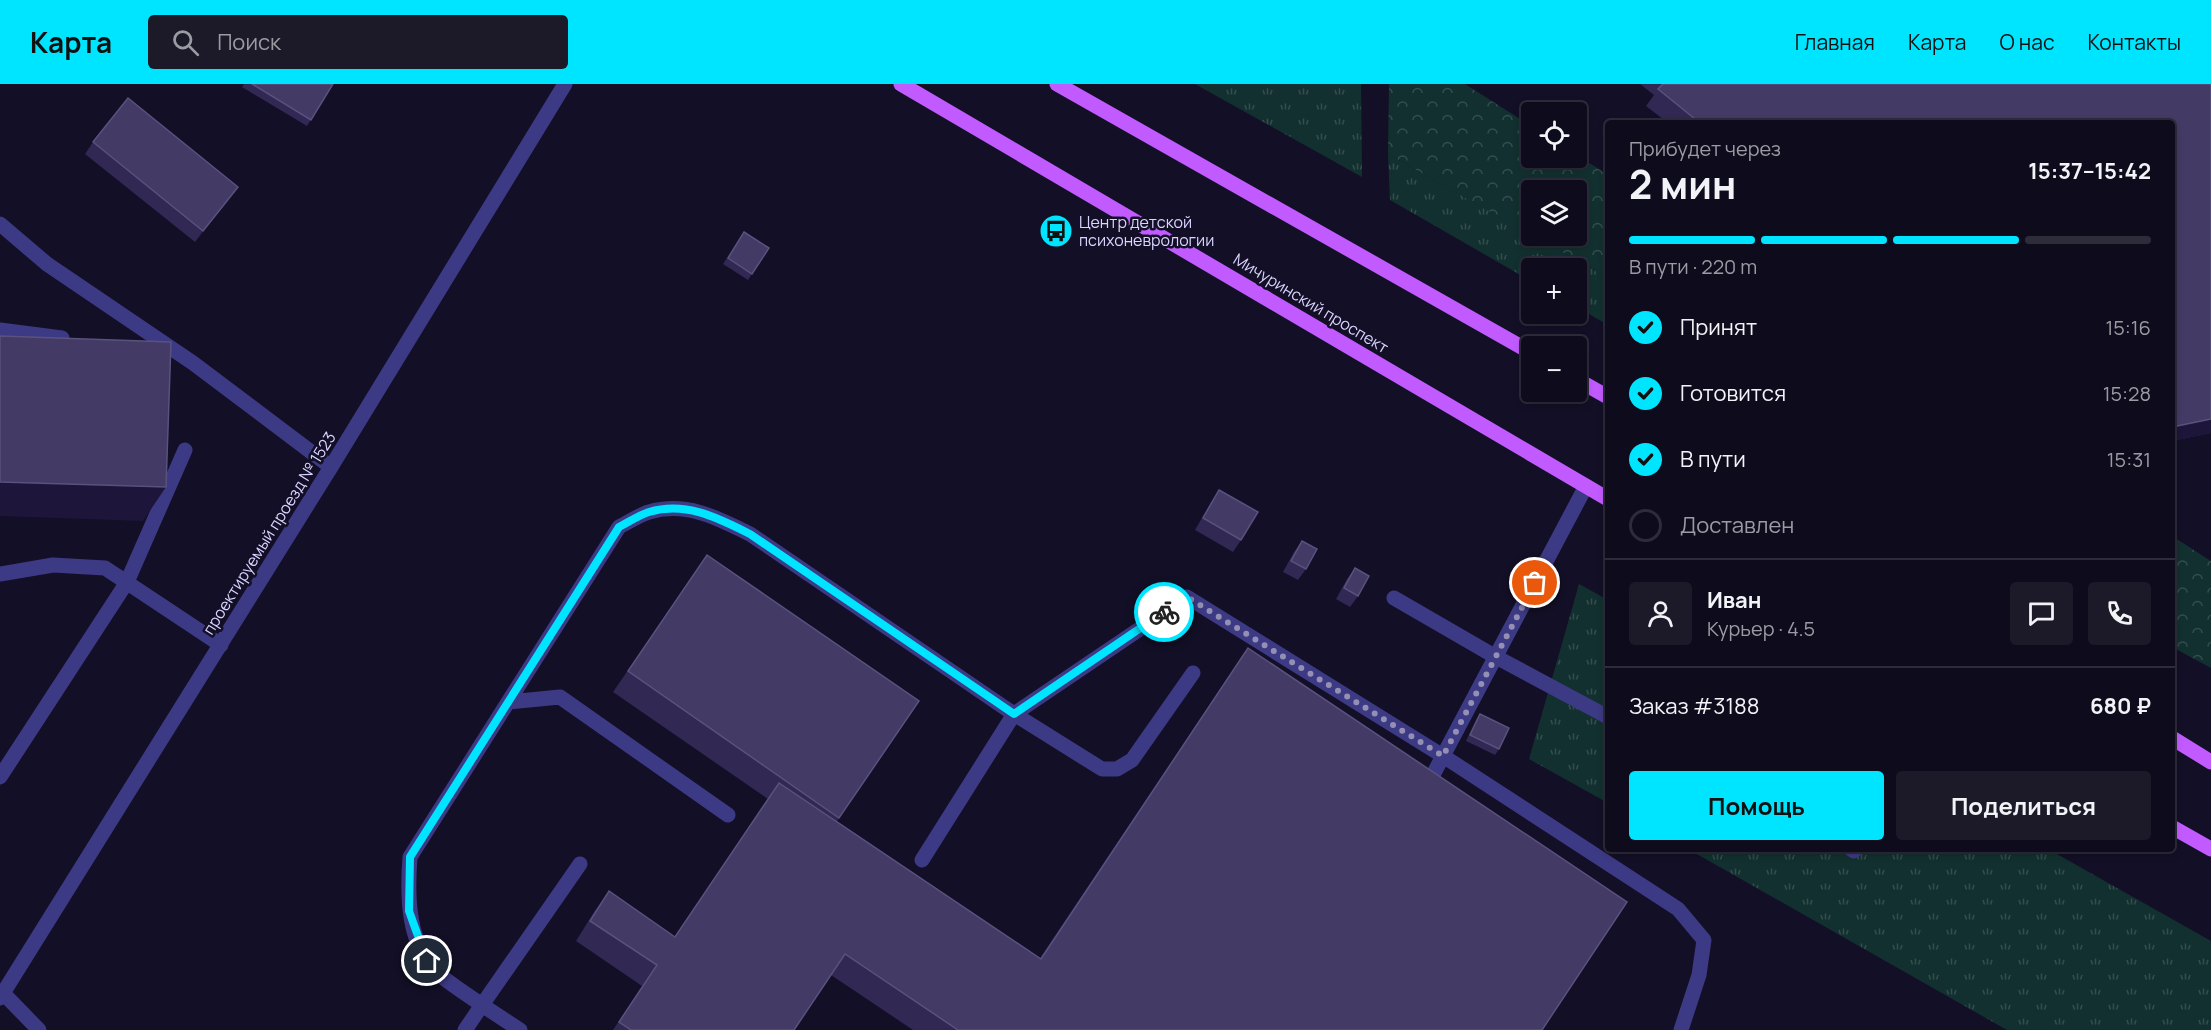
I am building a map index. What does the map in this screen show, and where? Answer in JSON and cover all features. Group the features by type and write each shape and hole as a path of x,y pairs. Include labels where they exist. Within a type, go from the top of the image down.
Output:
{"main road":[{"name":"Мичуринский проспект","path":"902,84 1605,497"},
{"path":"1057,84 1521,347"},
{"path":"1587,385 1605,395"},
{"path":"2175,740 2211,762"},
{"path":"2175,829 2211,849"}],"street":[{"name":"проектируемый проезд № 1523","path":"2,996 331,467 565,84"},
{"path":"0,224 47,264 193,363 331,467"},
{"path":"0,330 62,338"},
{"path":"0,777 127,582 185,450"},
{"path":"1422,796 1586,486"},
{"path":"520,1030 440,975 427,961 409,911 410,857 619,527 649,512 684,508 717,517 750,534 1014,714 1102,769 1117,769 1132,759 1193,673"},
{"path":"0,574 53,565 105,568 221,645"},
{"path":"922,860 1014,714 1187,597 1443,756 1678,909 1704,940 1699,975 1681,1030"},
{"path":"1394,598 1496,657 1605,715"},
{"path":"508,702 560,698 728,815"},
{"path":"465,1030 580,864"},
{"path":"2,996 39,1030"}],"green space":[{"path":"1195,84 1361,84 1362,177"},
{"path":"1389,84 1465,84 1521,120 1521,168 1587,168 1587,161 1605,173 1605,276 1587,266 1587,258 1572,258 1551,246 1587,246 1587,180 1521,180 1521,229 1388,154"},
{"path":"1388,154 1521,229 1521,246 1551,246 1573,258 1521,258 1521,275 1390,200"},
{"path":"1587,266 1605,276 1605,323 1587,313"},
{"path":"2175,538 2211,561 2211,668 2175,649"},
{"path":"1579,584 1605,598 1605,801 1529,759"},
{"path":"1693,852 2053,852 2211,941 2211,1030 2007,1030"}],"building":[{"path":"252,84 333,84 311,120"},
{"path":"1663,84 2211,84 2211,419 2175,426 2175,120 1696,120 1658,89"},
{"path":"128,98 238,187 203,231 93,142"},
{"path":"744,232 769,248 752,274 728,258"},
{"path":"0,336 171,342 166,487 0,482"},
{"path":"1219,490 1258,512 1241,540 1203,518"},
{"path":"1302,541 1317,549 1306,569 1291,561"},
{"path":"707,555 919,701 839,818 628,671"},
{"path":"1355,568 1369,576 1358,596 1344,588"},
{"path":"1248,648 1627,902 1542,1030 958,1030 845,954 794,1030 631,1030 619,1022 657,965 590,921 609,891 675,937 779,783 1041,959"},
{"path":"1480,714 1509,728 1499,749 1470,735"}],"way so far":[{"path":"1164,612 1187,597 1443,756 1535,583"}],"place":[{"name":"Центр детской психоневрологии","path":"1056,231"}],"route":[{"path":"427,961 409,911 410,857 619,527 649,512 684,508 717,517 750,534 1014,714 1164,612"}]}
